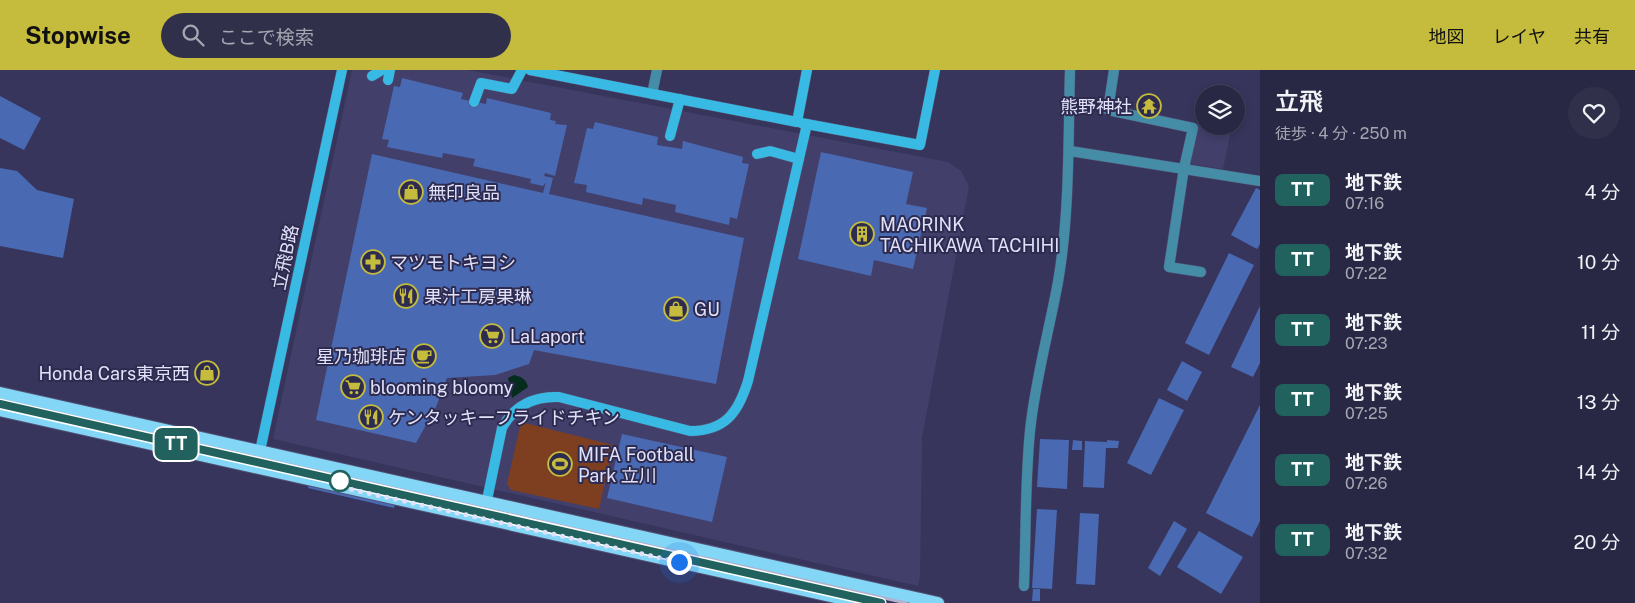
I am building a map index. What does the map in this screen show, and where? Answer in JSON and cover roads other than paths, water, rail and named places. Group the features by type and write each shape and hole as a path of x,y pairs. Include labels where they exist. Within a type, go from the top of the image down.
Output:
{"main road":[{"path":"0,393 486,500 938,603"},
{"path":"0,410 862,603"}],"street":[{"name":"立飛B路","path":"260,451 342,70"},
{"path":"372,76 382,70"},
{"path":"474,102 481,84 512,89 522,70"},
{"path":"530,70 920,144 935,70"},
{"path":"652,94 657,70"},
{"path":"483,518 502,428 508,417 517,408 533,399 545,396 559,397 690,431 703,431 717,427 742,403 799,159 807,70"},
{"path":"1024,586 1030,431 1065,230 1070,151 1070,70"},
{"path":"1114,70 1108,110 1193,128 1184,168 1169,267 1201,272"},
{"path":"670,136 680,99"},
{"path":"1070,151 1260,181"},
{"path":"757,154 770,152 799,159"}],"railway":[{"path":"0,400 906,603"}],"metro line":[{"name":"TT","path":"0,404 881,603"}],"place":[{"name":"熊野神社","path":"1149,106"},
{"name":"無印良品","path":"411,192"},
{"name":"MAORINK TACHIKAWA TACHIHI","path":"862,234"},
{"name":"マツモトキヨシ","path":"373,262"},
{"name":"果汁工房果琳","path":"406,296"},
{"name":"GU","path":"676,309"},
{"name":"LaLaport","path":"492,336"},
{"name":"星乃珈琲店","path":"424,356"},
{"name":"Honda Cars東京西","path":"207,373"},
{"name":"blooming bloomy","path":"353,387"},
{"name":"ケンタッキーフライドチキン","path":"371,417"},
{"name":"MIFA Football Park 立川","path":"560,464"}]}
